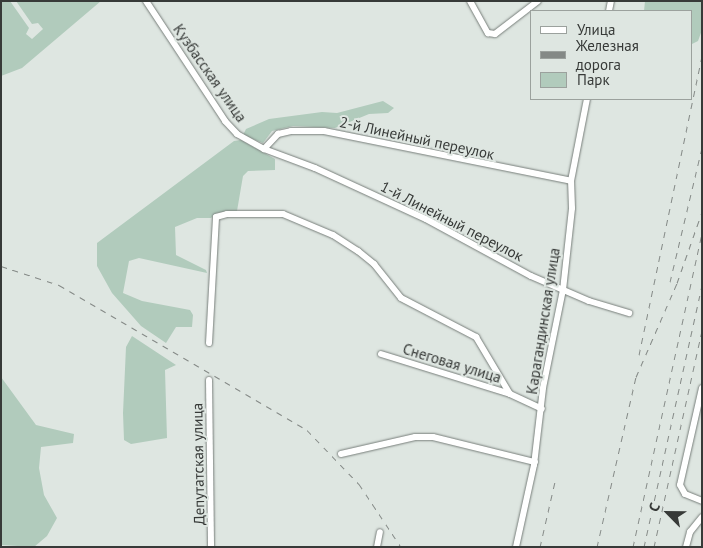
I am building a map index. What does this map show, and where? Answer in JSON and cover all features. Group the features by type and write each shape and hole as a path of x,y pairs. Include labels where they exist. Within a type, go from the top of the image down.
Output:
{"street":[{"name":"Кузбасская улица","path":"146,1 225,121 249,141 264,149"},
{"path":"470,1 488,33 495,34 538,1"},
{"name":"Карагандинская улица","path":"516,547 535,462 543,388 563,290 572,208 572,181 587,100"},
{"name":"2-й Линейный переулок","path":"264,149 278,134 291,131 324,131 572,181"},
{"name":"1-й Линейный переулок","path":"264,149 401,208 563,290 629,313"},
{"path":"209,343 214,223 220,215 283,214 341,240 374,264 401,298 476,337 510,394"},
{"name":"Снеговая улица","path":"381,354 510,394 542,409"},
{"name":"Депутатская улица","path":"210,380 211,547"},
{"path":"702,388 680,485 685,494 699,500 702,506"},
{"path":"341,454 415,437 433,437 535,462"},
{"path":"686,547 690,532 702,517"},
{"path":"377,547 380,532"}],"green space":[{"path":"1,1 10,1 29,28 26,34 32,39 43,29 38,23 32,24 16,1 101,1 22,68 1,76"},
{"path":"645,1 702,1 702,30 698,41 693,44 693,10 644,10"},
{"path":"383,101 394,108 388,113 369,114 335,128 293,126 272,131 263,143 243,135 246,129 269,119 322,112 337,113"},
{"path":"241,140 275,159 275,170 248,171 243,176 237,211 216,213 211,218 197,218 175,227 176,255 206,270 207,273 139,258 129,261 123,293 142,301 190,310 193,315 192,327 176,327 166,343 141,326 112,293 97,266 97,243 234,141"},
{"path":"132,336 176,365 165,370 167,438 131,444 124,440 123,413 126,347"},
{"path":"1,377 36,425 74,434 73,443 41,447 39,468 44,495 57,518 47,536 34,547 1,545"}],"railway":[{"path":"693,100 702,57"},
{"path":"639,355 693,100"},
{"path":"670,282 702,148"},
{"path":"597,547 636,377 677,283 702,212"},
{"path":"633,547 702,234"},
{"path":"1,266 59,285 307,430 359,484 401,547"},
{"path":"644,547 702,285"},
{"path":"654,547 702,331"},
{"path":"540,547 556,477"}]}
